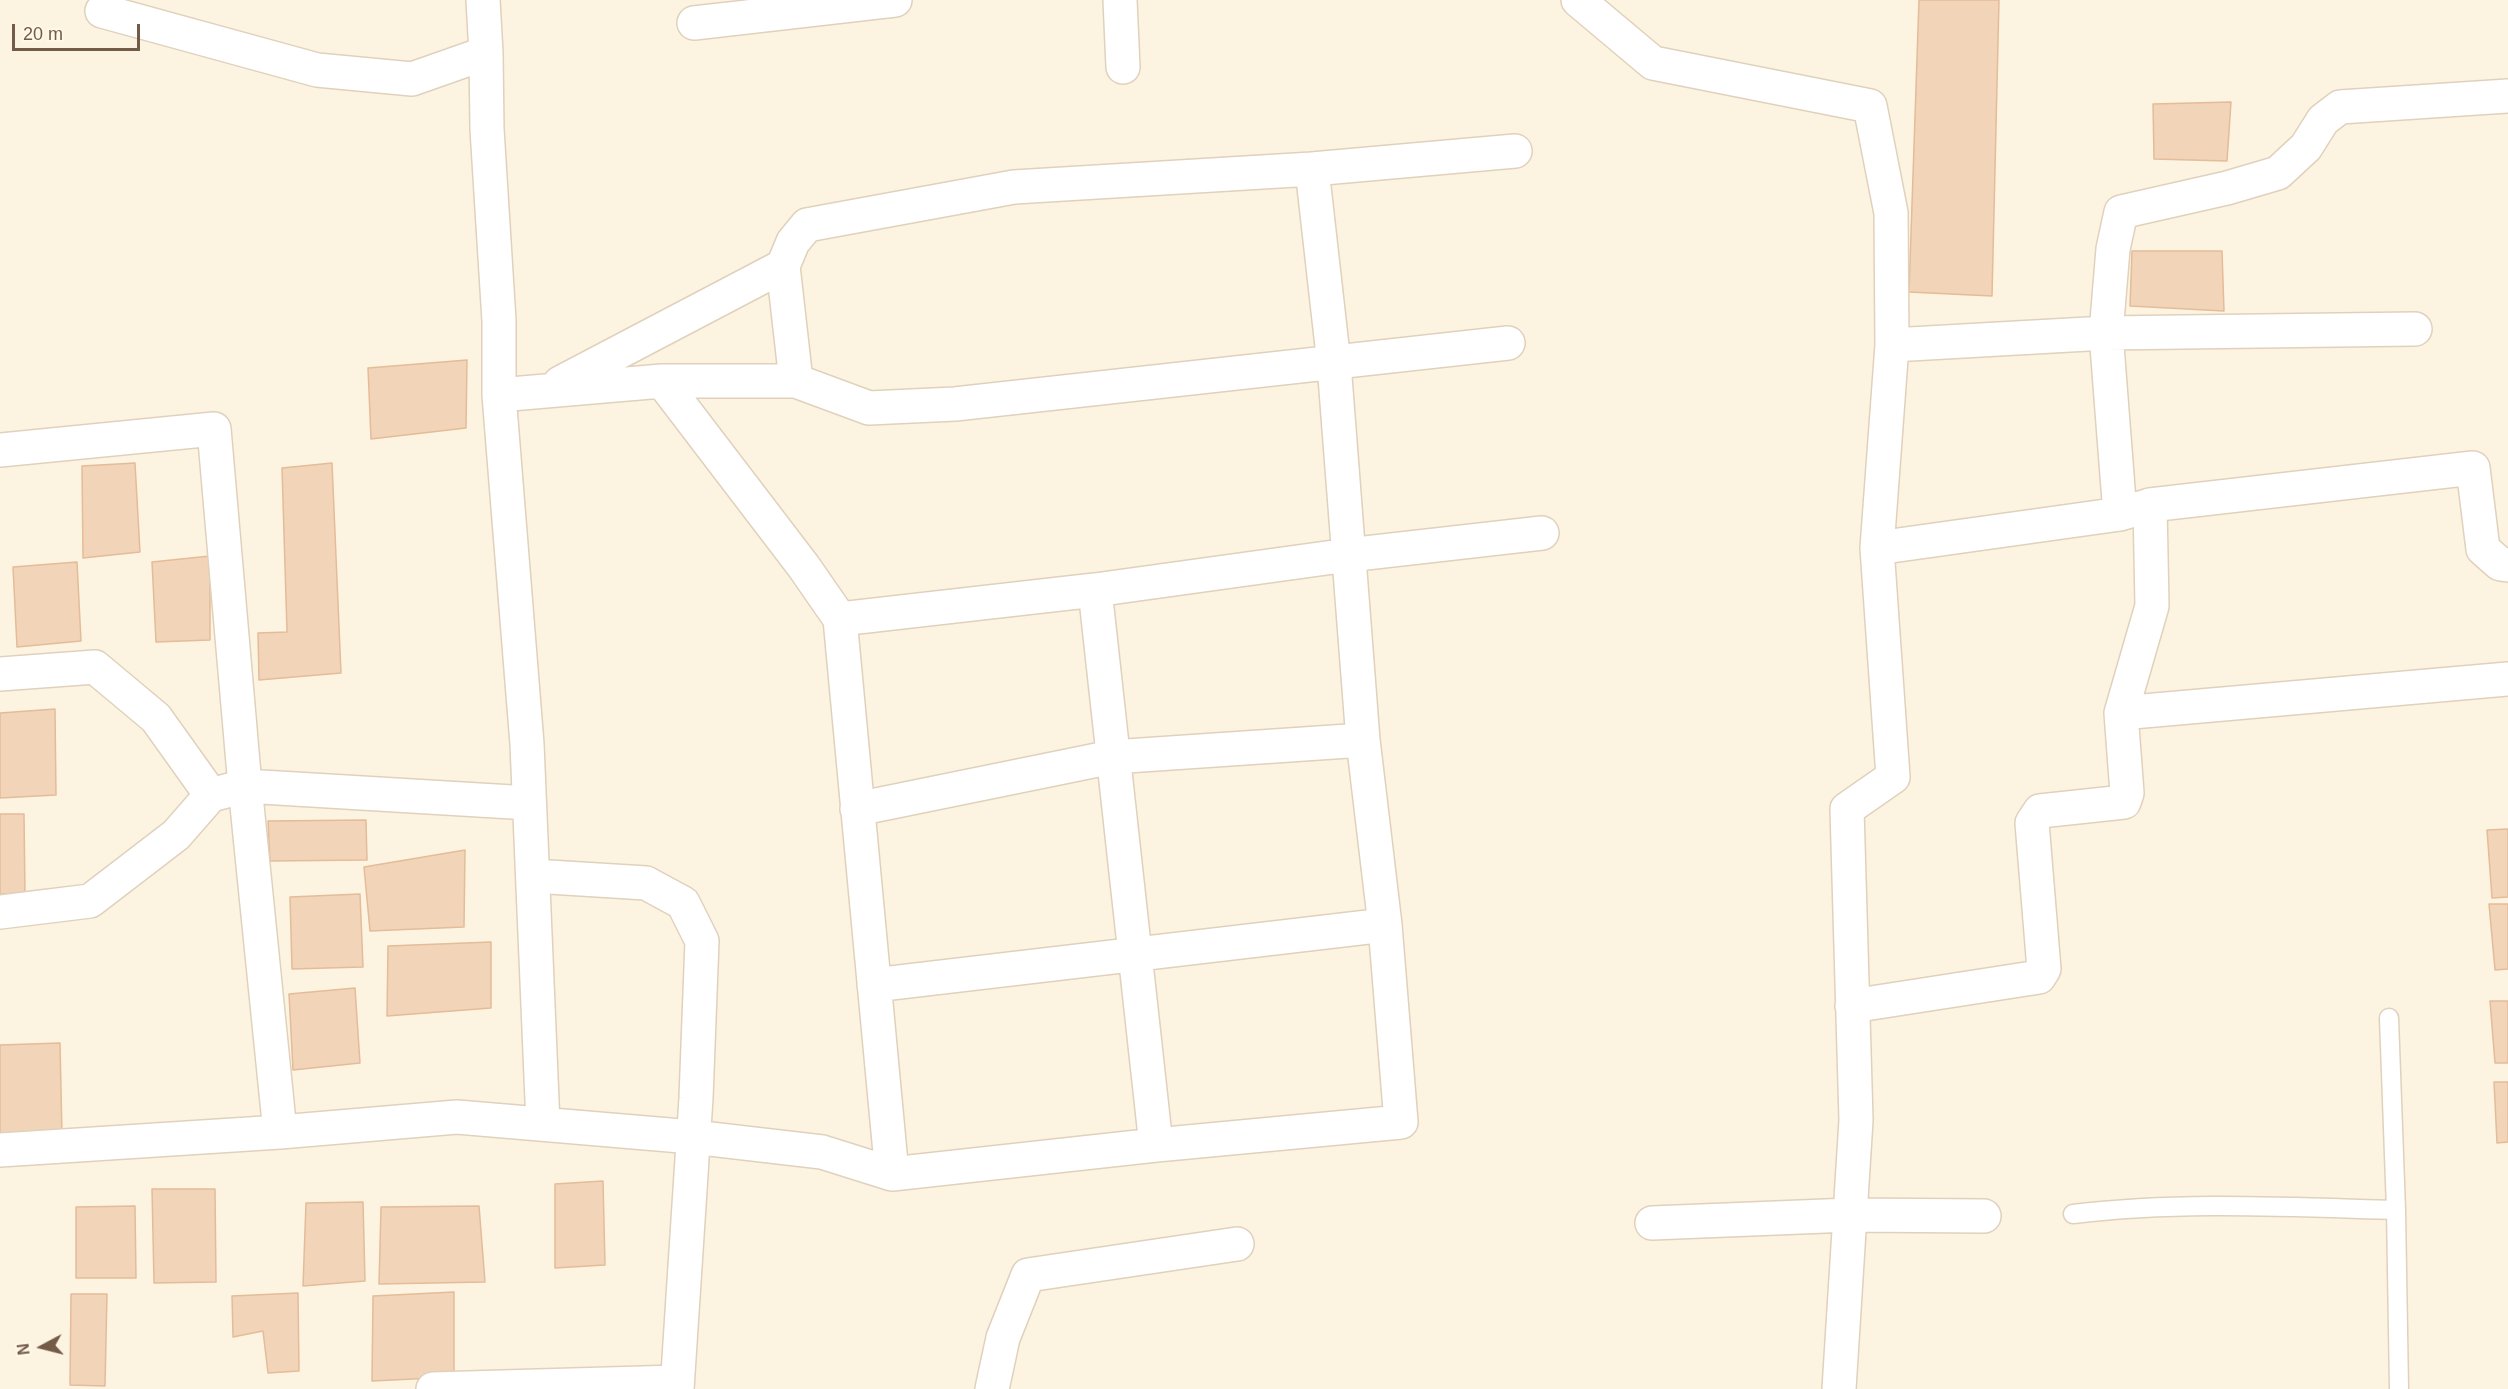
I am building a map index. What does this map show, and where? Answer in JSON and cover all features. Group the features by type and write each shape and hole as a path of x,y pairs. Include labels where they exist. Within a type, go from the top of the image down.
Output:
{"street":[{"path":"483,0 487,129 499,321 499,395 527,744 543,1124"},
{"path":"694,23 895,0"},
{"path":"1120,0 1123,67"},
{"path":"1578,0 1653,63 1870,106 1891,213 1892,345 1877,548 1893,777 1847,809 1856,1120 1839,1389"},
{"path":"102,11 317,70 412,79 486,53"},
{"path":"1852,1006 2039,977 2044,969 2032,823 2040,811 2124,802 2127,793 2121,713 2152,606 2106,333 2113,249 2121,212 2227,188 2278,173 2306,147 2323,120 2340,107 2508,96"},
{"path":"796,381 783,266 793,242 807,225 1002,189 1312,169 1515,151"},
{"path":"0,1150 280,1132 457,1117 693,1137 822,1152 892,1174 1156,1145 1401,1122 1385,925 1363,740 1334,364 1312,169"},
{"path":"548,390 783,266"},
{"path":"1892,345 2106,333 2415,328"},
{"path":"499,395 662,381 796,381 868,408 955,404 1508,344"},
{"path":"662,381 804,567 840,619 892,1174"},
{"path":"0,450 214,429 245,786 280,1132"},
{"path":"1877,548 2135,510 2473,468 2483,549 2500,564 2508,565"},
{"path":"840,619 1095,590 1348,555 1542,533"},
{"path":"1095,590 1156,1145"},
{"path":"0,674 95,667 156,718 211,795"},
{"path":"2121,713 2508,679"},
{"path":"857,809 1112,757 1363,740"},
{"path":"0,912 90,901 176,835 211,795 245,786 529,803"},
{"path":"433,1389 677,1386 693,1137 702,941 683,903 645,884 533,876"},
{"path":"874,985 1385,925"},
{"path":"1652,1223 1850,1215 1984,1216"},
{"path":"992,1389 1003,1338 1028,1275 1237,1244"}],"lane":[{"path":"2389,1018 2396,1210 2399,1389"},
{"path":"2073,1214 2119,1208 2261,1206 2396,1210"}],"building":[{"path":"1919,0 1999,0 1992,296 1909,292"},
{"path":"2231,102 2227,161 2154,159 2153,104"},
{"path":"2132,251 2222,251 2224,311 2130,306"},
{"path":"467,360 466,428 371,439 368,368"},
{"path":"135,463 140,552 83,558 82,466"},
{"path":"332,463 341,673 259,680 258,633 287,632 282,468"},
{"path":"210,556 210,640 156,642 152,562"},
{"path":"77,562 81,641 17,647 13,567"},
{"path":"55,709 56,795 0,798 0,713"},
{"path":"0,814 24,814 25,894 0,894"},
{"path":"366,820 367,860 270,861 268,821"},
{"path":"2508,829 2508,897 2492,898 2487,830"},
{"path":"465,850 464,927 370,931 364,867"},
{"path":"360,894 363,967 292,969 290,897"},
{"path":"2489,904 2508,904 2508,969 2495,970"},
{"path":"491,942 491,1008 387,1016 388,946"},
{"path":"355,988 360,1063 293,1070 289,994"},
{"path":"2490,1001 2508,1001 2508,1063 2495,1063"},
{"path":"60,1043 62,1135 0,1139 0,1045"},
{"path":"2494,1082 2508,1082 2508,1142 2497,1143"},
{"path":"603,1181 605,1265 555,1268 555,1184"},
{"path":"152,1189 215,1189 216,1282 154,1283"},
{"path":"363,1202 365,1281 303,1286 306,1203"},
{"path":"135,1206 136,1278 76,1278 76,1207"},
{"path":"479,1206 485,1282 379,1284 381,1207"},
{"path":"454,1292 454,1377 372,1381 373,1296"},
{"path":"298,1293 299,1371 268,1373 263,1331 233,1337 232,1296"},
{"path":"71,1294 107,1294 105,1386 70,1385"}]}
